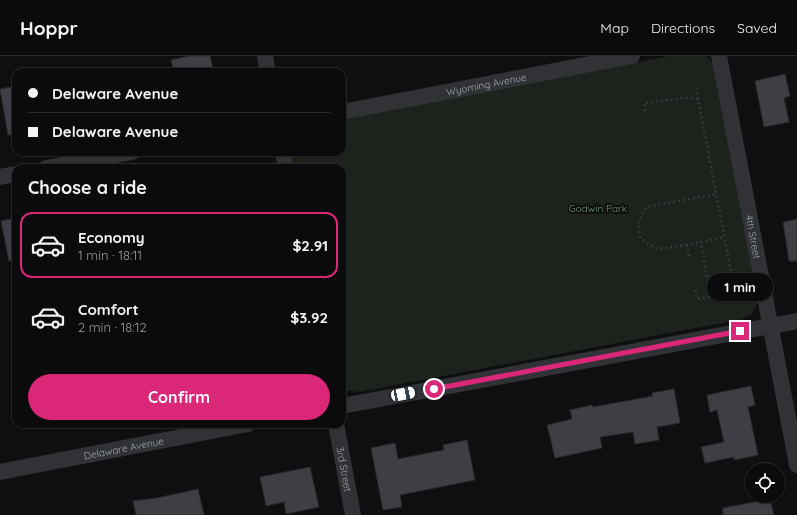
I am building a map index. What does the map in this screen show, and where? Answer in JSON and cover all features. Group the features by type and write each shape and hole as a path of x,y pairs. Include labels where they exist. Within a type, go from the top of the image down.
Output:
{"street":[{"path":"264,56 267,68"},
{"name":"Wyoming Avenue","path":"346,111 632,56"},
{"name":"4th Street","path":"719,56 797,465"},
{"path":"68,164 110,156"},
{"path":"0,177 12,175"},
{"path":"346,405 797,321"},
{"name":"Delaware Avenue","path":"0,472 227,428"},
{"name":"3rd Street","path":"337,428 353,515"}],"path":[{"path":"695,290 697,299 735,293 696,88"},
{"path":"645,110 644,103 685,98 699,99"},
{"path":"716,194 647,207 638,225 641,239 658,249 687,245 724,237"},
{"path":"701,242 710,297"},
{"path":"687,245 689,256"}],"green space":[{"name":"Godwin Park","path":"669,56 705,56 709,58 712,63 758,303 751,315 743,319 359,392 346,390 346,164 294,164 292,156 346,156 346,119"}],"building":[{"path":"189,56 210,56 213,68 173,68 171,60"},
{"path":"785,74 790,96 784,98 789,122 764,127 755,81"},
{"path":"12,87 12,135 8,135 0,89"},
{"path":"12,219 12,261 9,261 1,221"},
{"path":"797,219 797,261 789,261 783,222"},
{"path":"751,386 755,405 748,407 758,455 734,460 734,457 705,463 701,447 724,442 717,410 710,412 707,395"},
{"path":"674,389 680,423 657,427 659,440 635,444 633,432 600,437 602,448 555,458 547,425 572,419 570,410 592,405 593,407 653,396 652,393"},
{"path":"467,440 475,480 400,495 402,507 383,510 371,448 395,443 398,459 444,450 443,445"},
{"path":"310,467 319,507 286,514 284,502 266,506 260,477"},
{"path":"198,489 204,515 136,515 133,501 157,498"},
{"path":"749,503 771,503 774,515 723,515 723,508"}],"route":[{"path":"434,389 740,331"}]}
